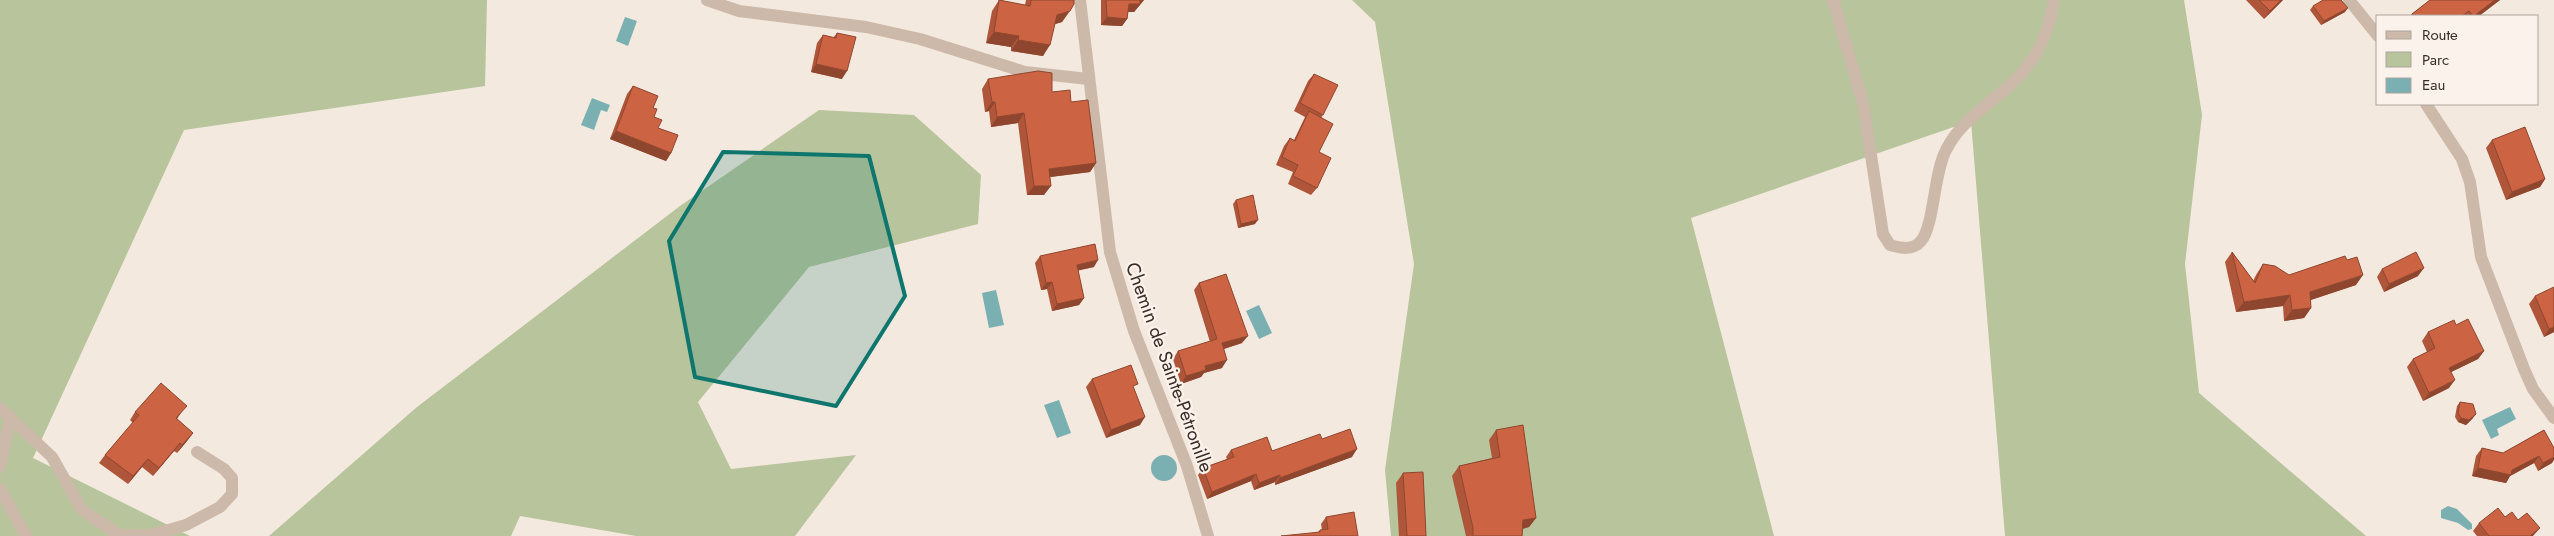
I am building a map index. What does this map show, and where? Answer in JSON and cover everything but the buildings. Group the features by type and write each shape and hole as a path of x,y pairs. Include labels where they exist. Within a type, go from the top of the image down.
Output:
{"street":[{"path":"707,0 739,11 866,27 920,39 1025,72 1088,79"},
{"name":"Chemin de Sainte-Pétronille","path":"1080,0 1110,252 1134,331 1187,466 1208,536"},
{"path":"1832,0 1863,103 1881,228 1890,245 1900,248 1910,248 1921,242 1927,230 1943,155 1951,139 1962,124 2020,76 2034,57 2052,14 2054,0"},
{"path":"2349,0 2376,34"},
{"path":"2427,105 2462,159 2470,182 2481,256 2524,369 2533,388 2554,418"},
{"path":"0,408 52,457 82,510 120,535 151,535 178,527 220,507 232,494 232,478 224,469 197,452"},
{"path":"0,467 10,418"},
{"path":"0,489 26,536"}],"highlighted area":[{"path":"723,152 869,156 905,296 836,406 695,377 669,241"}],"green space":[{"path":"0,0 487,0 485,86 184,130 33,458 190,536 0,536"},
{"path":"1352,0 2184,0 2202,115 2185,264 2199,393 2366,536 2005,536 1971,121 1691,218 1774,536 1391,536 1385,470 1414,264 1375,22"},
{"path":"819,110 914,115 981,175 978,224 809,267 698,402 731,469 856,455 795,536 636,536 520,516 511,536 269,536 417,407 680,206"}],"water":[{"path":"625,17 637,21 628,46 616,41"},
{"path":"592,98 610,105 607,112 601,110 594,130 581,125"},
{"path":"996,290 1004,325 989,328 982,293"},
{"path":"1259,305 1272,333 1259,339 1246,311"},
{"path":"1059,400 1071,433 1057,438 1044,405"},
{"path":"2510,407 2516,419 2497,429 2499,435 2491,439 2482,420"},
{"path":"1164,455 1173,459 1177,468 1173,477 1164,481 1155,477 1151,468 1155,459"},
{"path":"2448,506 2457,509 2472,524 2472,529 2468,530 2458,523 2441,518 2441,510"}]}
